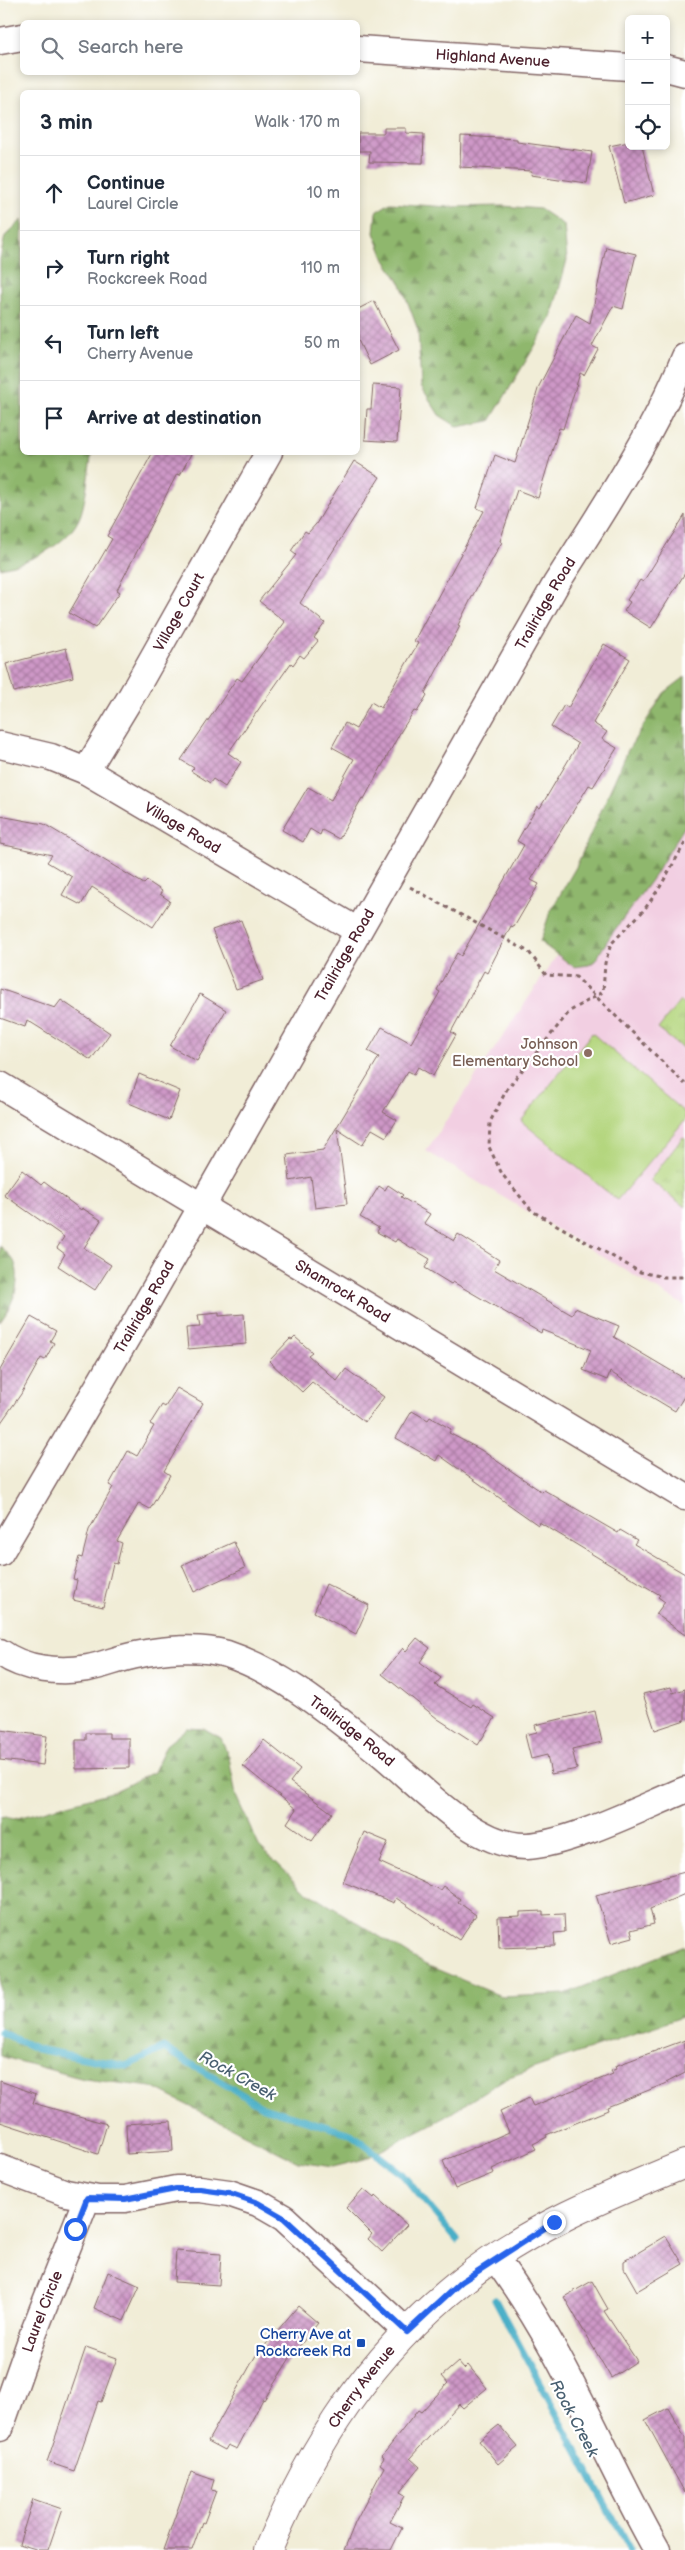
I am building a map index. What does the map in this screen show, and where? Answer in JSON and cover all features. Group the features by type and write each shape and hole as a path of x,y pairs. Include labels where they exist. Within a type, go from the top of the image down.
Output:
{"street":[{"path":"0,41 20,37"},
{"name":"Highland Avenue","path":"360,50 625,67"},
{"path":"670,69 685,73"},
{"name":"Trailridge Road","path":"0,1553 201,1206 556,584 612,494 660,410 685,356"},
{"name":"Village Court","path":"86,771 132,695 267,455"},
{"name":"Village Road","path":"0,745 51,757 86,771 358,931"},
{"name":"Shamrock Road","path":"0,1085 685,1497"},
{"name":"Trailridge Road","path":"0,1652 9,1658 34,1667 61,1670 88,1668 136,1654 178,1650 226,1654 262,1669 296,1689 379,1752 447,1809 484,1835 504,1843 525,1846 546,1844 594,1827 685,1790"},
{"name":"Cherry Avenue","path":"268,2550 284,2512 312,2456 346,2404 369,2373 407,2332 461,2282 495,2258 554,2222 617,2192 685,2164"},
{"path":"0,2168 66,2193 87,2198 125,2199 176,2189 200,2189 229,2193 258,2203 284,2218 407,2332"},
{"name":"Laurel Circle","path":"0,2428 33,2334 87,2198"},
{"path":"495,2258 523,2295 552,2342 657,2550"}],"path":[{"path":"685,844 644,910 611,944 605,964 603,992 570,1011 507,1089 490,1122 488,1148 502,1174 532,1211 640,1272 664,1277 685,1277"},
{"path":"410,886 529,952 546,975 576,976 685,1084"}],"shaded area":[{"name":"Johnson Elementary School","path":"685,764 685,1306 426,1151"}],"green space":[{"path":"390,203 449,207 503,206 540,209 564,225 567,260 551,319 490,421 458,427 439,415 421,386 418,330 401,284 385,260 374,233 376,212"},
{"path":"20,222 20,455 92,455 85,499 76,525 59,543 36,557 0,568 0,259 5,236"},
{"path":"685,677 685,826 654,876 609,938 595,961 589,965 574,967 540,942 550,912 576,867 628,750 664,693"},
{"path":"680,1001 685,1005 685,1050 658,1029"},
{"path":"592,1033 685,1113 685,1120 617,1200 521,1121"},
{"path":"683,1137 685,1138 685,1207 650,1180"},
{"path":"0,1246 14,1261 17,1285 9,1309 0,1322"},
{"path":"187,1728 205,1729 221,1738 229,1757 236,1796 259,1846 306,1891 424,1964 503,1997 565,1994 685,1946 685,2016 506,2078 445,2117 365,2159 333,2167 298,2162 152,2087 84,2079 0,2056 0,1816 14,1819 115,1791 154,1772 166,1745"}],"building":[{"path":"384,128 406,128 406,133 424,134 423,163 369,162 370,151 360,151 360,133 384,133"},
{"path":"461,136 517,139 517,142 592,152 587,183 531,175 532,171 460,167"},
{"path":"625,143 625,150 643,150 654,195 624,203 609,146"},
{"path":"606,247 636,254 623,309 613,306 592,346 598,349 584,375 580,373 563,429 559,428 538,498 517,490 500,541 502,542 458,625 460,626 425,693 427,695 417,712 414,711 401,731 364,799 362,798 339,839 322,830 320,835 310,829 303,842 282,830 308,787 331,800 354,759 332,747 345,723 356,729 371,702 381,708 418,643 414,641 484,511 477,508 495,455 515,463 539,386 576,315 590,323"},
{"path":"374,301 399,350 370,365 360,344 360,308"},
{"path":"373,385 401,387 397,442 365,440 367,409 371,409"},
{"path":"151,455 190,455 180,475 177,474 117,590 120,592 95,628 69,613 112,539 107,536"},
{"path":"354,461 380,477 300,603 325,623 314,638 318,641 304,658 300,655 293,665 291,663 228,753 241,762 225,787 213,779 210,783 191,771 194,768 181,760 237,678 242,681 285,622 259,601 296,555 291,551 305,531 308,533 316,524"},
{"path":"685,515 685,573 651,628 624,611 630,602 627,600 640,580 643,582"},
{"path":"604,644 630,659 593,723 607,732 602,739 617,748 593,787 589,785 531,880 539,884 514,927 511,926 487,973 484,971 451,1032 456,1035 433,1076 418,1067 414,1074 408,1071 383,1112 397,1120 386,1137 372,1129 362,1145 337,1129 347,1204 315,1208 311,1177 290,1181 287,1155 323,1150 379,1057 368,1051 382,1027 411,1043 440,992 437,990 457,953 461,956 524,845 517,841 537,806 540,808 578,744 551,727 564,705 568,708"},
{"path":"66,648 73,677 14,692 6,664"},
{"path":"0,816 44,824 144,884 147,881 162,891 160,894 170,901 153,927 92,887 81,905 62,895 72,877 47,862 52,855 0,844"},
{"path":"241,920 263,980 236,989 212,930"},
{"path":"0,989 55,1008 61,1000 110,1033 91,1060 27,1020 25,1027 0,1018"},
{"path":"200,994 226,1010 197,1061 170,1046"},
{"path":"139,1074 180,1091 169,1120 129,1103"},
{"path":"22,1170 41,1185 44,1182 81,1210 82,1208 101,1220 84,1248 111,1265 95,1290 58,1266 65,1254 57,1248 64,1237 4,1195"},
{"path":"388,1185 403,1195 401,1197 430,1214 424,1223 454,1241 458,1234 499,1260 494,1269 572,1315 575,1308 619,1326 614,1337 685,1379 685,1395 675,1411 610,1372 607,1380 583,1370 591,1350 542,1330 541,1333 453,1282 451,1284 425,1268 430,1259 397,1239 395,1242 377,1232 379,1228 360,1217 379,1186 385,1190"},
{"path":"219,1313 219,1316 244,1314 246,1344 188,1349 186,1328 200,1327 198,1315"},
{"path":"31,1317 56,1331 50,1341 54,1343 45,1360 41,1358 21,1394 0,1424 0,1370"},
{"path":"295,1337 312,1352 308,1355 337,1381 346,1369 384,1397 365,1422 312,1382 302,1392 269,1361 290,1339 292,1340"},
{"path":"177,1388 203,1403 164,1471 170,1475 150,1509 139,1503 117,1541 122,1543 117,1564 113,1563 103,1607 73,1600 77,1580 73,1579 79,1557 82,1558 89,1530 113,1487 109,1485 128,1451 137,1456 154,1426 150,1424 162,1405 165,1407"},
{"path":"412,1411 428,1420 430,1417 451,1429 449,1433 481,1450 542,1492 544,1490 618,1533 620,1530 637,1540 634,1544 685,1574 685,1635 656,1614 665,1602 658,1597 660,1595 539,1522 538,1525 439,1455 436,1461 396,1438"},
{"path":"234,1542 245,1568 194,1592 182,1565"},
{"path":"326,1584 369,1605 356,1634 314,1612"},
{"path":"417,1638 430,1648 420,1662 441,1678 435,1685 471,1707 473,1704 495,1718 478,1745 438,1719 382,1674 403,1648 406,1651"},
{"path":"671,1687 673,1693 685,1689 685,1720 655,1730 643,1694"},
{"path":"595,1711 602,1742 572,1749 577,1769 551,1774 547,1755 531,1759 525,1735 537,1732 535,1725"},
{"path":"0,1730 47,1736 43,1765 0,1760"},
{"path":"86,1733 109,1733 109,1738 129,1738 129,1768 76,1769 76,1740 86,1740"},
{"path":"264,1740 300,1769 290,1782 332,1813 312,1841 287,1823 296,1809 243,1766"},
{"path":"364,1832 388,1842 379,1862 440,1890 443,1886 460,1899 458,1902 476,1915 459,1940 396,1898 394,1903 343,1882"},
{"path":"685,1872 685,1894 650,1909 654,1924 631,1930 633,1937 611,1943 596,1895"},
{"path":"543,1911 543,1915 564,1914 565,1932 554,1933 555,1946 499,1948 498,1917 520,1916 520,1912"},
{"path":"685,2040 685,2073 664,2084 607,2107 608,2110 546,2135 547,2137 533,2144 536,2149 492,2169 494,2173 455,2189 443,2161 509,2132 500,2112 529,2098 533,2106 613,2074 611,2071 616,2069 615,2066"},
{"path":"0,2081 36,2094 33,2103 107,2124 98,2154 0,2122"},
{"path":"171,2121 173,2151 127,2154 126,2124"},
{"path":"363,2189 374,2198 375,2196 407,2225 382,2252 368,2239 372,2234 346,2208"},
{"path":"666,2236 683,2264 637,2291 624,2268 624,2261"},
{"path":"176,2251 221,2254 219,2285 174,2282"},
{"path":"108,2272 140,2286 124,2321 94,2308"},
{"path":"592,2281 608,2309 604,2311 637,2361 611,2378 564,2297"},
{"path":"298,2306 318,2323 290,2358 263,2399 237,2449 228,2445 225,2450 208,2441 260,2348 262,2349"},
{"path":"86,2347 117,2358 101,2402 98,2401 74,2471 47,2462"},
{"path":"458,2362 464,2369 468,2365 487,2388 463,2408 459,2404 410,2458 420,2467 399,2493 404,2496 390,2522 402,2528 391,2550 344,2550 355,2523 384,2467 380,2464 384,2458 382,2456 418,2410 421,2412 448,2383 442,2376"},
{"path":"668,2408 685,2438 685,2493 645,2420"},
{"path":"499,2425 518,2447 498,2464 479,2441"},
{"path":"191,2472 214,2480 211,2490 216,2491 192,2550 163,2550"},
{"path":"33,2499 62,2509 48,2550 39,2550 19,2544"}],"waterway":[{"name":"Rock Creek","path":"0,2032 37,2049 126,2066 164,2048 263,2107 351,2134 401,2173 457,2240"},
{"name":"Rock Creek","path":"495,2300 630,2550"}],"place":[{"name":"Johnson Elementary School","path":"588,1053"},
{"name":"Cherry Ave at Rockcreek Rd","path":"361,2343"}],"route":[{"path":"75,2229 87,2198 98,2200 125,2199 176,2189 200,2189 229,2193 258,2203 284,2218 407,2332 461,2282 495,2258 554,2222"}]}
